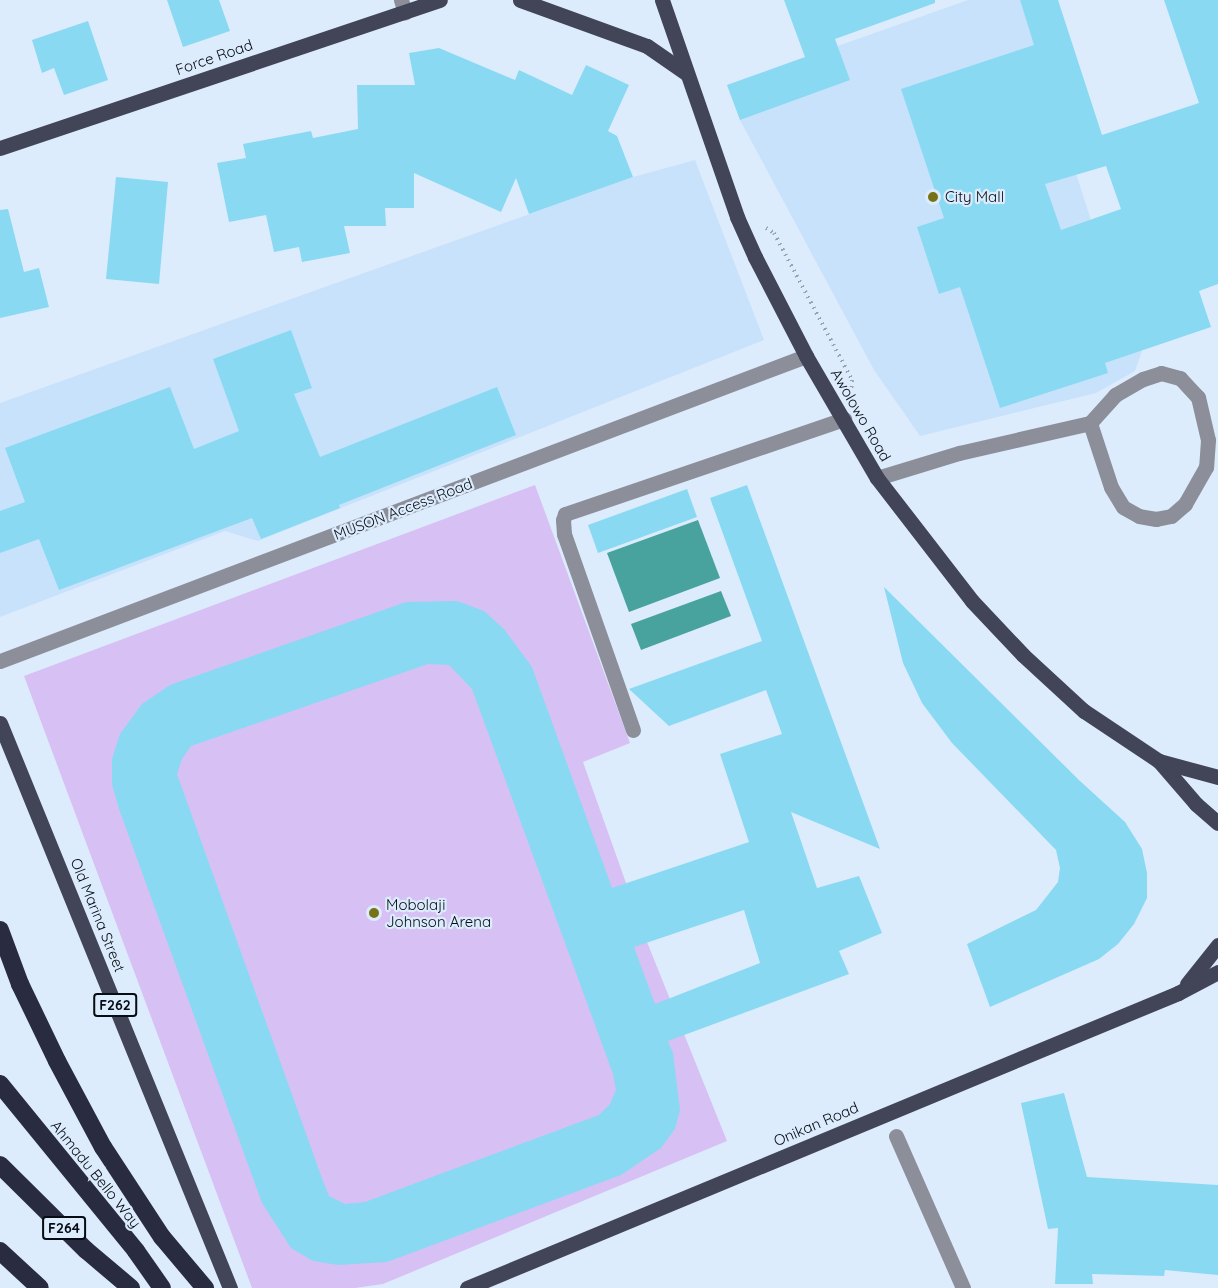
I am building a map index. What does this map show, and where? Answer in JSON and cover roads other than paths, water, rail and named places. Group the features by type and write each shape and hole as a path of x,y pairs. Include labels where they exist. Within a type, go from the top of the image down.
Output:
{"highway":[{"path":"0,930 25,993 103,1147 162,1237 205,1288"},
{"name":"Ahmadu Bello Way","path":"0,1084 136,1251 162,1288"},
{"name":"F264","path":"0,1164 86,1250 131,1288"},
{"path":"0,1251 40,1288"}],"main road":[{"name":"Force Road","path":"0,148 403,6 440,0"},
{"path":"520,0 534,3 647,46 686,73"},
{"name":"Awolowo Road","path":"662,0 737,217 806,356 877,478 972,601 1023,655 1084,711 1158,761"},
{"name":"Old Marina Street","path":"0,723 230,1288"},
{"path":"1158,761 1218,777"},
{"path":"1158,761 1196,804 1218,823"},
{"path":"1178,993 1218,945"},
{"name":"Onikan Road","path":"467,1288 1178,993 1218,972"}],"lane":[{"name":"MUSON Access Road","path":"0,661 806,356"},
{"path":"877,478 958,453 1090,423 1115,395 1143,379 1161,373 1180,378 1198,397 1208,440 1206,467 1185,504 1171,516 1156,519 1139,516 1123,507 1111,487 1090,423"},
{"path":"633,730 564,534 565,514 844,419"},
{"path":"896,1136 963,1288"}],"place":[{"name":"City Mall","path":"933,197"},
{"name":"Mobolaji Johnson Arena","path":"374,913"}]}
